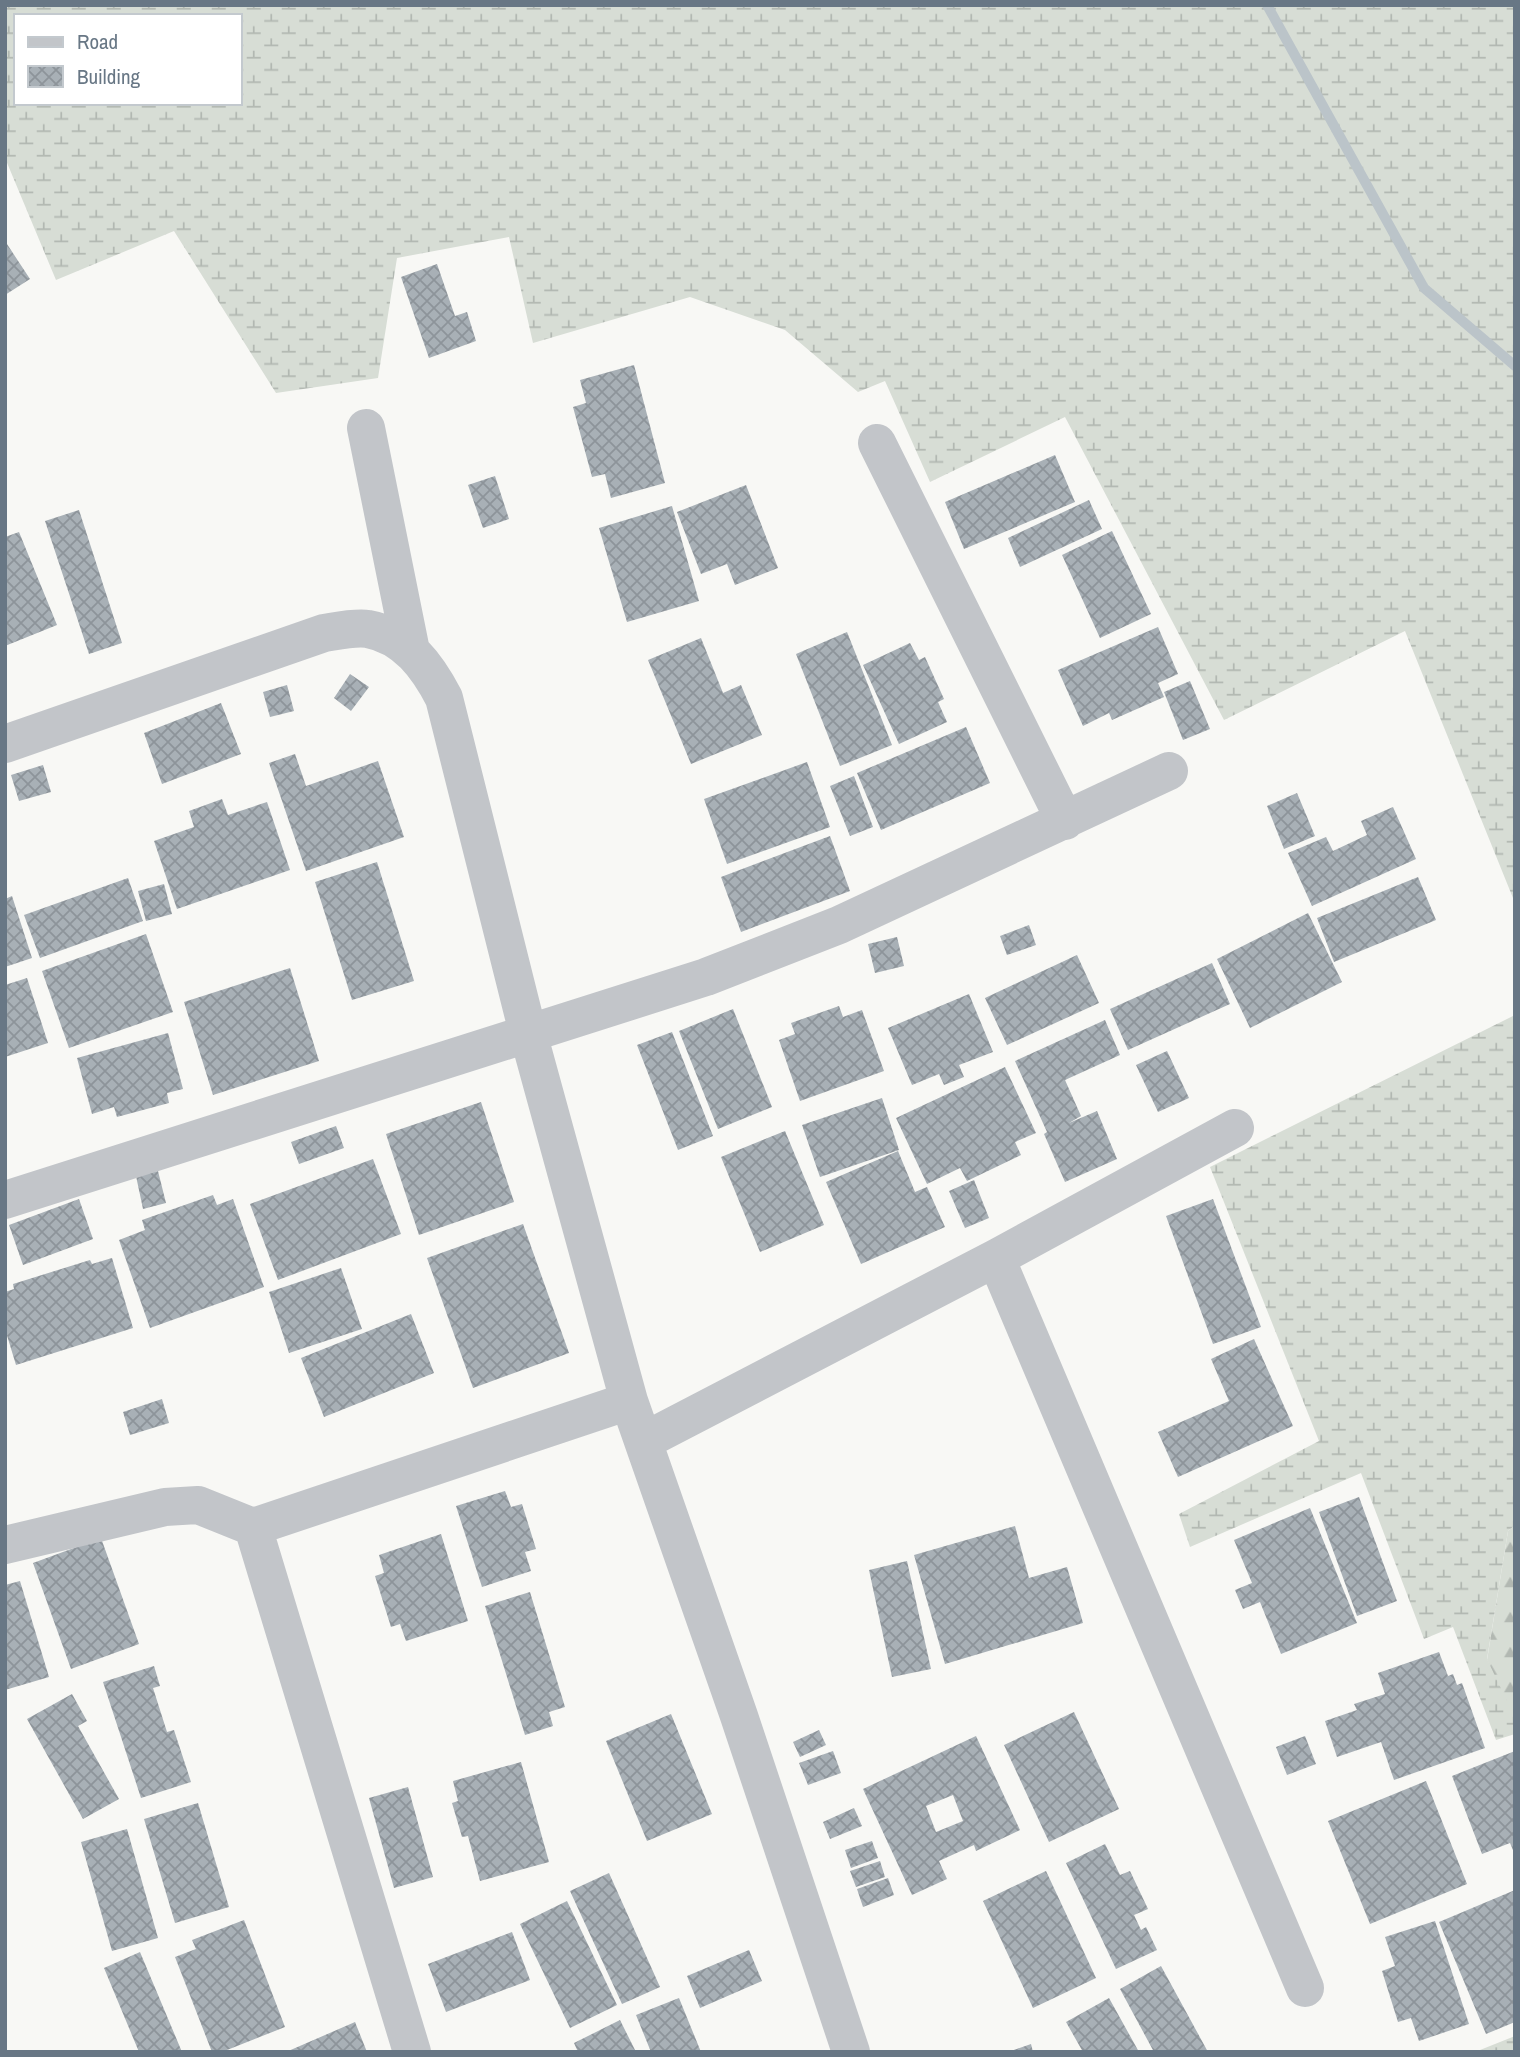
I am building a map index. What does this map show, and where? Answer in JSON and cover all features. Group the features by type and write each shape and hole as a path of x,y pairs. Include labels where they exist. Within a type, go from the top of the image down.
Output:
{"street":[{"path":"366,428 411,651"},
{"path":"877,443 1065,821"},
{"path":"5,744 324,633 368,629 401,643 426,664 444,698 528,1033 629,1401 851,2052"},
{"path":"5,1200 706,976 839,925 1169,771"},
{"path":"644,1441 996,1258 1235,1128"},
{"path":"996,1258 1305,1988"},
{"path":"5,1545 164,1507 198,1505 253,1527 629,1401"},
{"path":"253,1527 412,2052"}],"green space":[{"path":"5,5 1515,5 1515,903 1405,631 1224,720 1065,417 930,482 885,381 858,392 785,330 690,297 533,343 509,237 397,258 378,378 276,393 174,231 56,280 5,158"},
{"path":"1515,1015 1515,1525 1508,1531 1487,1659 1515,1718 1515,1734 1496,1740 1453,1627 1424,1639 1361,1473 1190,1547 1179,1514 1319,1441 1210,1167"},
{"path":"1515,1525 1513,1719 1487,1660 1508,1531"},
{"path":"1515,2036 1515,2052 1475,2052"}],"building":[{"path":"5,241 30,279 5,295"},
{"path":"437,264 455,316 467,312 476,341 429,358 401,277"},
{"path":"634,365 665,483 611,498 605,474 592,477 573,407 586,403 580,380"},
{"path":"1055,455 1075,502 964,549 945,502"},
{"path":"495,476 509,519 483,528 468,485"},
{"path":"746,485 778,568 735,585 727,564 701,574 677,512"},
{"path":"1089,500 1102,529 1020,567 1008,538"},
{"path":"672,506 699,601 627,622 599,528"},
{"path":"79,510 122,643 89,654 45,521"},
{"path":"1112,531 1151,614 1100,638 1062,555"},
{"path":"19,532 57,625 5,646 5,537"},
{"path":"1158,627 1178,674 1158,683 1164,697 1112,720 1109,713 1083,726 1058,670"},
{"path":"847,632 892,745 840,766 796,654"},
{"path":"701,638 723,693 741,685 762,735 691,764 648,660"},
{"path":"910,643 919,660 925,657 944,699 938,702 947,722 899,744 863,665"},
{"path":"350,674 369,687 351,711 334,698"},
{"path":"1190,681 1210,729 1183,740 1164,692"},
{"path":"287,685 294,711 270,717 263,692"},
{"path":"221,703 241,754 162,784 144,733"},
{"path":"966,727 990,783 881,830 857,773"},
{"path":"295,754 306,786 378,761 404,837 306,871 269,763"},
{"path":"807,762 830,827 727,864 704,799"},
{"path":"43,765 51,792 19,801 11,775"},
{"path":"854,776 873,827 850,836 830,786"},
{"path":"1297,793 1315,836 1284,849 1267,806"},
{"path":"222,799 228,815 267,802 290,870 177,909 154,841 194,827 189,811"},
{"path":"1393,807 1416,859 1312,906 1288,853 1326,837 1333,851 1367,835 1361,821"},
{"path":"830,836 850,891 741,932 721,877"},
{"path":"377,862 414,981 352,1000 315,882"},
{"path":"1418,877 1436,920 1334,962 1317,918"},
{"path":"128,878 143,921 40,958 24,915"},
{"path":"164,884 172,914 146,921 138,891"},
{"path":"12,896 32,958 5,967 5,899"},
{"path":"1308,913 1342,982 1250,1028 1217,959"},
{"path":"1029,925 1036,945 1007,955 1000,936"},
{"path":"146,934 173,1012 69,1048 42,971"},
{"path":"897,937 904,966 875,973 868,944"},
{"path":"1077,955 1099,1003 1007,1045 985,998"},
{"path":"1212,963 1230,1004 1128,1050 1110,1009"},
{"path":"290,968 319,1061 213,1095 184,1002"},
{"path":"27,978 48,1043 5,1057 5,985"},
{"path":"969,994 993,1052 959,1065 964,1077 944,1085 939,1074 912,1085 888,1028"},
{"path":"839,1006 843,1017 862,1010 884,1071 800,1101 779,1040 795,1034 791,1023"},
{"path":"733,1009 772,1107 718,1129 679,1031"},
{"path":"1105,1020 1120,1055 1065,1080 1081,1116 1069,1123 1097,1111 1117,1159 1065,1182 1044,1134 1047,1132 1015,1061"},
{"path":"672,1032 713,1136 678,1150 637,1045"},
{"path":"168,1033 183,1089 167,1093 169,1103 117,1117 114,1107 92,1114 77,1058"},
{"path":"1167,1051 1189,1098 1158,1112 1136,1065"},
{"path":"1005,1067 1036,1133 1015,1142 1021,1155 967,1181 960,1168 927,1184 896,1118"},
{"path":"882,1098 899,1150 820,1177 802,1125"},
{"path":"481,1102 514,1202 419,1235 386,1134"},
{"path":"336,1126 344,1148 299,1164 291,1142"},
{"path":"785,1131 824,1225 760,1252 721,1157"},
{"path":"898,1151 915,1192 927,1187 945,1227 861,1264 826,1182"},
{"path":"373,1159 401,1234 278,1280 250,1204"},
{"path":"158,1171 166,1203 143,1209 136,1176"},
{"path":"974,1180 989,1218 965,1228 949,1191"},
{"path":"213,1195 217,1205 233,1199 264,1287 150,1328 119,1240 145,1230 142,1220"},
{"path":"79,1199 93,1239 23,1265 9,1225"},
{"path":"1213,1199 1261,1327 1213,1344 1166,1216"},
{"path":"523,1224 569,1353 473,1388 427,1258"},
{"path":"112,1258 133,1328 16,1365 5,1329 5,1292 14,1289 13,1284 90,1260 92,1264"},
{"path":"341,1268 362,1329 289,1353 269,1292"},
{"path":"411,1314 434,1373 324,1417 301,1358"},
{"path":"1254,1339 1293,1426 1178,1477 1158,1432 1229,1401 1211,1359"},
{"path":"162,1399 169,1423 130,1435 123,1412"},
{"path":"505,1491 511,1507 522,1504 536,1549 525,1552 531,1571 482,1587 456,1506"},
{"path":"1359,1497 1397,1601 1357,1616 1319,1512"},
{"path":"1310,1508 1357,1623 1281,1654 1260,1602 1243,1609 1235,1590 1252,1583 1234,1540"},
{"path":"1015,1526 1029,1578 1067,1567 1083,1623 945,1664 914,1555"},
{"path":"441,1534 468,1621 406,1641 400,1624 391,1627 375,1576 384,1573 379,1555"},
{"path":"101,1538 139,1644 71,1669 33,1563"},
{"path":"907,1561 931,1669 892,1677 869,1570"},
{"path":"20,1581 49,1677 5,1690 5,1585"},
{"path":"530,1592 565,1707 549,1712 553,1726 525,1735 485,1606"},
{"path":"1439,1652 1448,1676 1453,1674 1457,1685 1462,1683 1485,1748 1394,1780 1381,1742 1337,1757 1325,1721 1357,1710 1354,1704 1385,1694 1378,1673"},
{"path":"154,1666 160,1686 153,1688 167,1732 174,1730 191,1782 141,1798 103,1682"},
{"path":"72,1694 87,1721 78,1726 119,1799 83,1819 27,1719"},
{"path":"1074,1712 1119,1809 1049,1842 1004,1745"},
{"path":"671,1714 712,1814 647,1841 606,1741"},
{"path":"819,1730 826,1745 800,1757 793,1742"},
{"path":"976,1736 1020,1830 976,1851 974,1845 939,1861 947,1879 912,1895 863,1789","holes":["953,1795 963,1821 936,1832 926,1806"]},
{"path":"1305,1736 1316,1764 1287,1775 1276,1747"},
{"path":"833,1751 841,1773 808,1785 799,1763"},
{"path":"1515,1751 1515,1855 1510,1843 1482,1854 1452,1776"},
{"path":"521,1762 549,1862 480,1881 468,1836 462,1837 452,1803 458,1801 453,1781"},
{"path":"1426,1781 1467,1884 1370,1924 1328,1821"},
{"path":"408,1787 433,1877 394,1888 369,1798"},
{"path":"198,1803 229,1907 175,1923 144,1819"},
{"path":"854,1808 862,1826 830,1839 823,1822"},
{"path":"127,1829 158,1938 112,1951 81,1842"},
{"path":"872,1841 878,1858 851,1868 845,1850"},
{"path":"1105,1844 1120,1875 1130,1871 1148,1909 1134,1915 1141,1930 1146,1927 1157,1950 1116,1969 1066,1863"},
{"path":"880,1861 885,1877 856,1887 850,1871"},
{"path":"1046,1871 1096,1978 1033,2008 983,1901"},
{"path":"609,1873 660,1987 622,2004 570,1891"},
{"path":"888,1878 894,1895 863,1907 857,1889"},
{"path":"1515,1890 1515,2022 1486,2034 1439,1922"},
{"path":"567,1901 617,2005 570,2028 520,1924"},
{"path":"244,1920 285,2027 222,2052 212,2052 175,1957 196,1949 192,1940"},
{"path":"1435,1921 1469,2024 1419,2041 1411,2018 1398,2022 1382,1971 1395,1966 1385,1937"},
{"path":"512,1932 530,1980 446,2012 428,1964"},
{"path":"749,1950 762,1981 700,2008 687,1976"},
{"path":"140,1952 182,2052 139,2052 104,1968"},
{"path":"1161,1966 1208,2052 1154,2052 1120,1989"},
{"path":"679,1998 701,2052 651,2052 636,2015"},
{"path":"1109,1998 1139,2052 1083,2052 1066,2022"},
{"path":"620,2020 636,2052 578,2052 574,2043"},
{"path":"355,2022 367,2052 286,2052"},
{"path":"1031,2044 1033,2052 1011,2052 1011,2051"}],"waterway":[{"path":"1267,5 1424,288 1515,366"}]}
